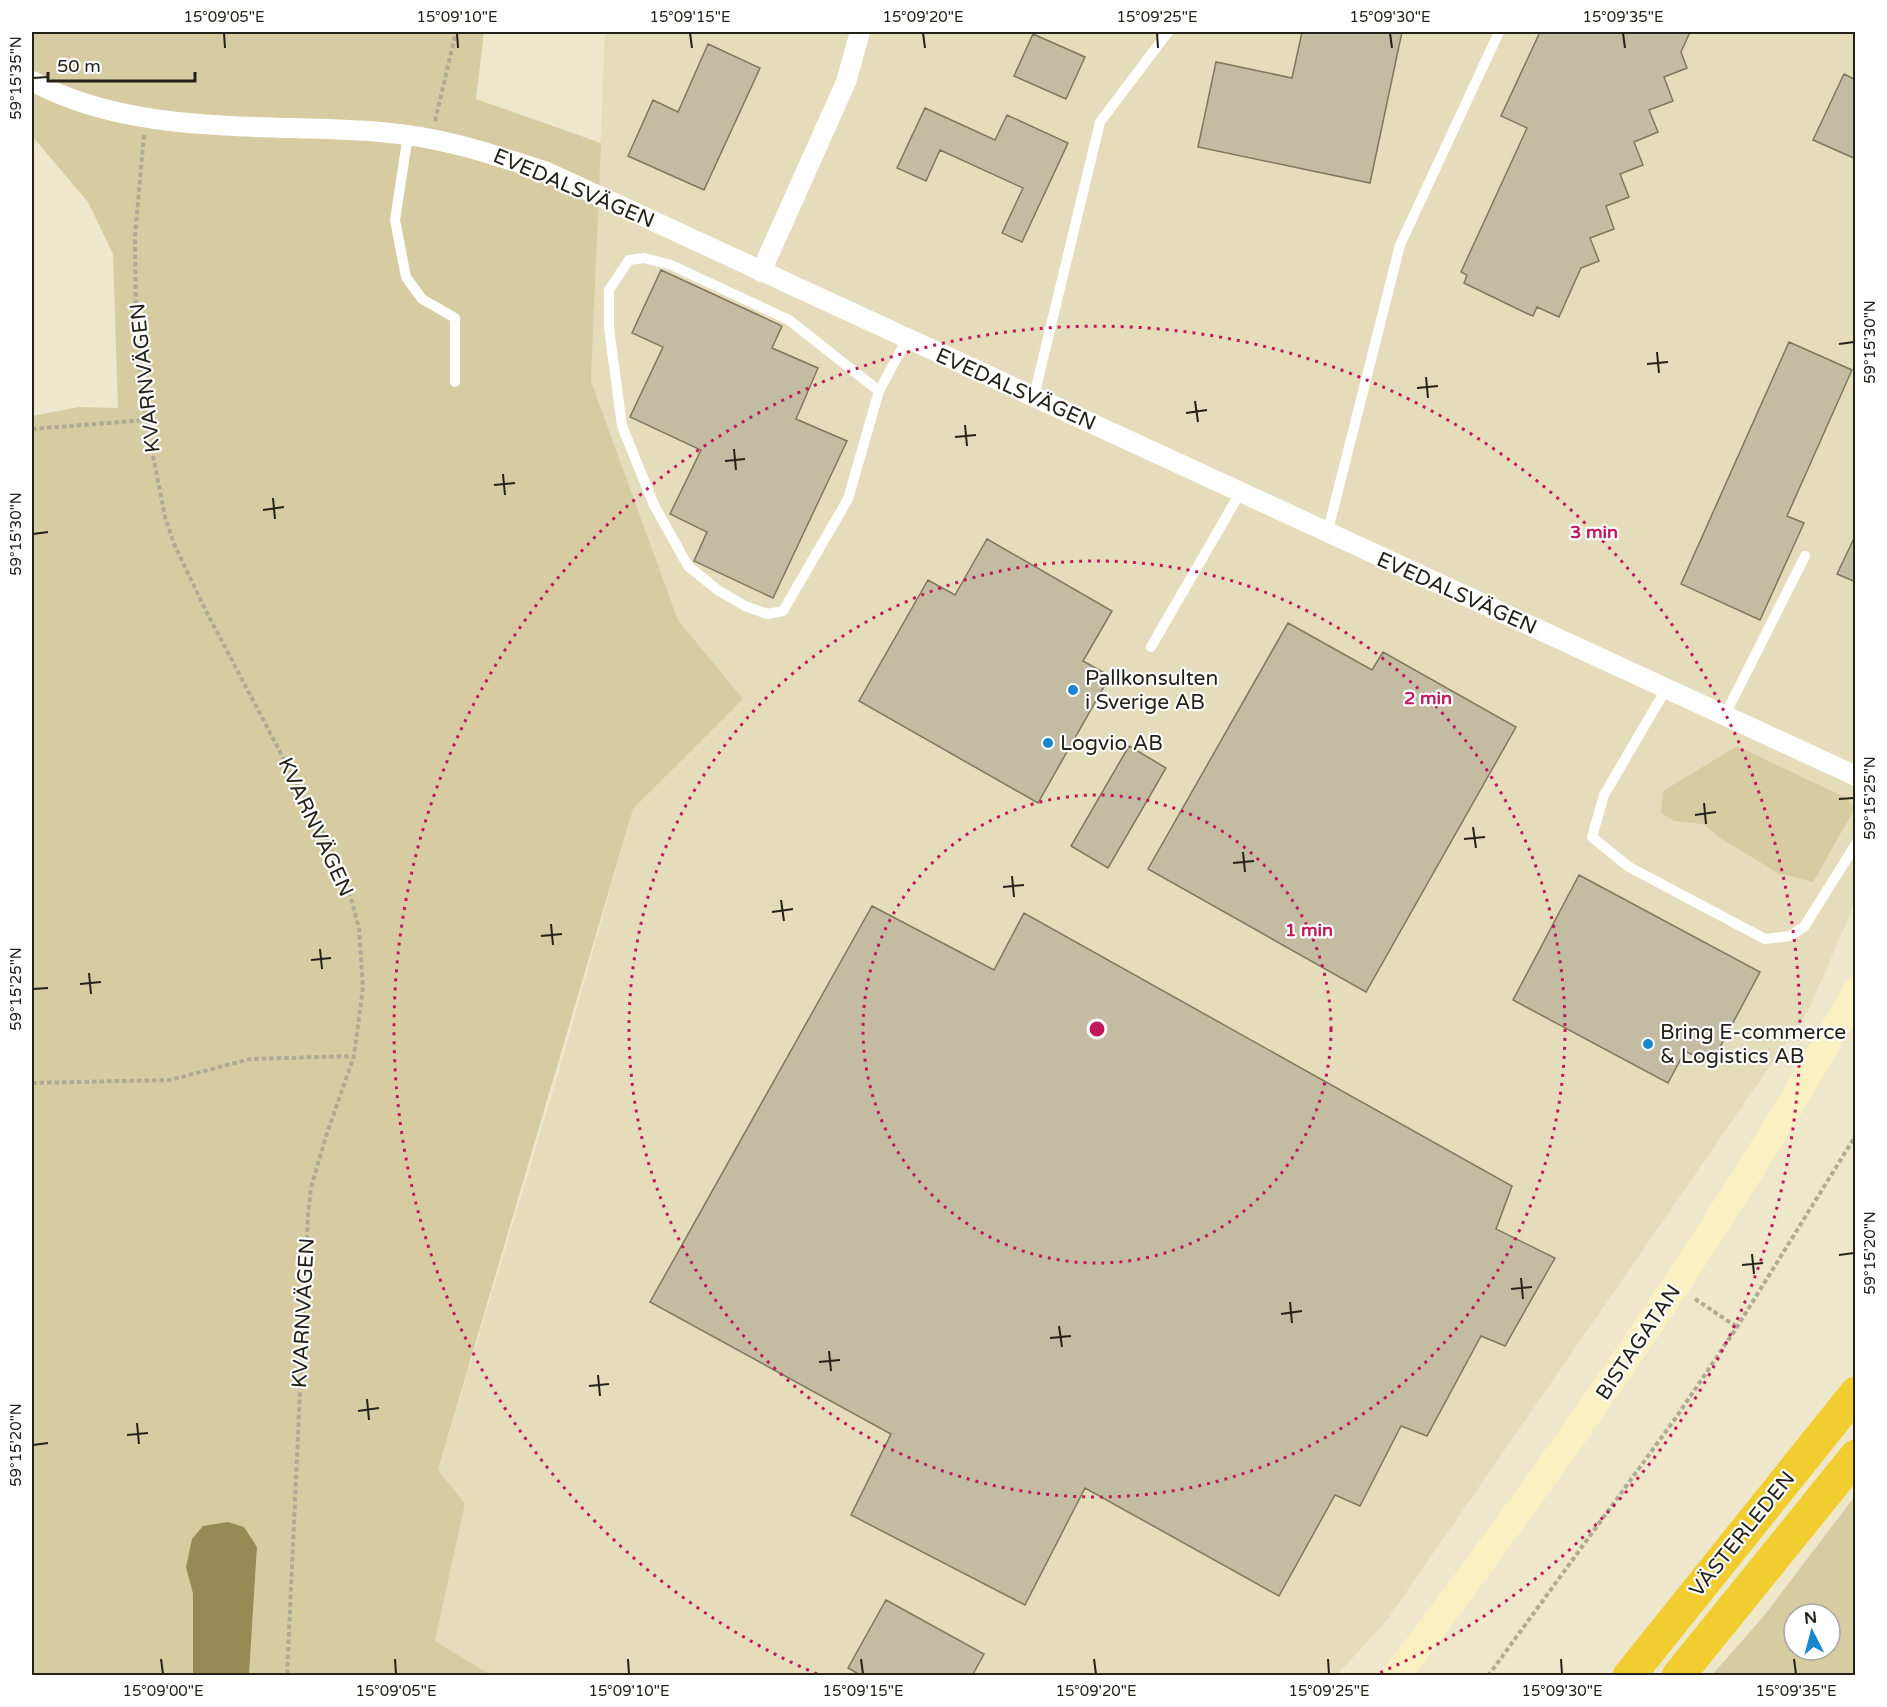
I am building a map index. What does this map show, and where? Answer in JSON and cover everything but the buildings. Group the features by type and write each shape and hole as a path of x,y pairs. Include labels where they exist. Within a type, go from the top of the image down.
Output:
{"highway":[{"name":"VÄSTERLEDEN","path":"1629,1676 1856,1393"},
{"name":"VÄSTERLEDEN","path":"1678,1676 1856,1456"}],"street":[{"path":"761,272 846,82 860,32"},
{"path":"32,81 72,99 146,119"},
{"name":"EVEDALSVÄGEN","path":"146,119 408,135 493,153 547,172 1856,776"},
{"name":"BISTAGATAN","path":"1396,1676 1551,1470 1675,1286 1773,1132 1856,992"}],"lane":[{"path":"1034,396 1100,122 1167,32"},
{"path":"1328,534 1400,245 1499,32"},
{"path":"408,135 395,220 406,277 422,300 456,318 455,382"},
{"path":"879,391 789,320 671,265 644,258 630,260 609,290 609,328 622,426 654,505 688,566 719,591 767,614 783,611 848,499 879,391 906,339"},
{"path":"1151,647 1240,493"},
{"path":"1724,717 1805,556"},
{"path":"1666,688 1604,795 1592,837 1629,867 1765,939 1791,936 1804,927 1856,844"}],"path":[{"path":"431,139 456,32"},
{"name":"KVARNVÄGEN","path":"146,119 135,247 136,331 146,420 157,484 174,544 221,640 330,847 352,902 358,928 363,987 354,1056 326,1136 312,1188 308,1215 287,1676"},
{"path":"32,429 146,420"},
{"path":"32,1083 170,1080 250,1059 354,1056"},
{"path":"1488,1676 1675,1419 1737,1327 1856,1135"},
{"path":"1675,1286 1737,1327"}],"shaded area":[{"path":"32,32 484,32 476,99 601,143 591,381 678,620 743,699 633,809 438,1470 465,1504 435,1641 491,1675 249,1675 257,1547 186,1566 193,1594 193,1675 32,1676 32,416 79,407 118,408 113,254 88,202 32,136"},
{"path":"605,32 1855,32 1855,903 1808,1011 1387,1620 1336,1676 491,1676 435,1641 465,1505 438,1471 559,1071 633,809 742,699 678,620 591,381"},
{"path":"1737,746 1846,798 1855,808 1813,882 1778,873 1717,836 1703,824 1674,821 1661,813 1663,791"},
{"path":"1855,1496 1855,1675 1712,1675 1763,1617"},
{"path":"228,1522 244,1527 257,1547 249,1675 193,1675 193,1594 186,1567 192,1539 203,1526"}],"place":[{"name":"Pallkonsulten i Sverige AB","path":"1073,690"},
{"name":"Logvio AB","path":"1048,743"},
{"name":"Bring E-commerce & Logistics AB","path":"1648,1044"}]}
